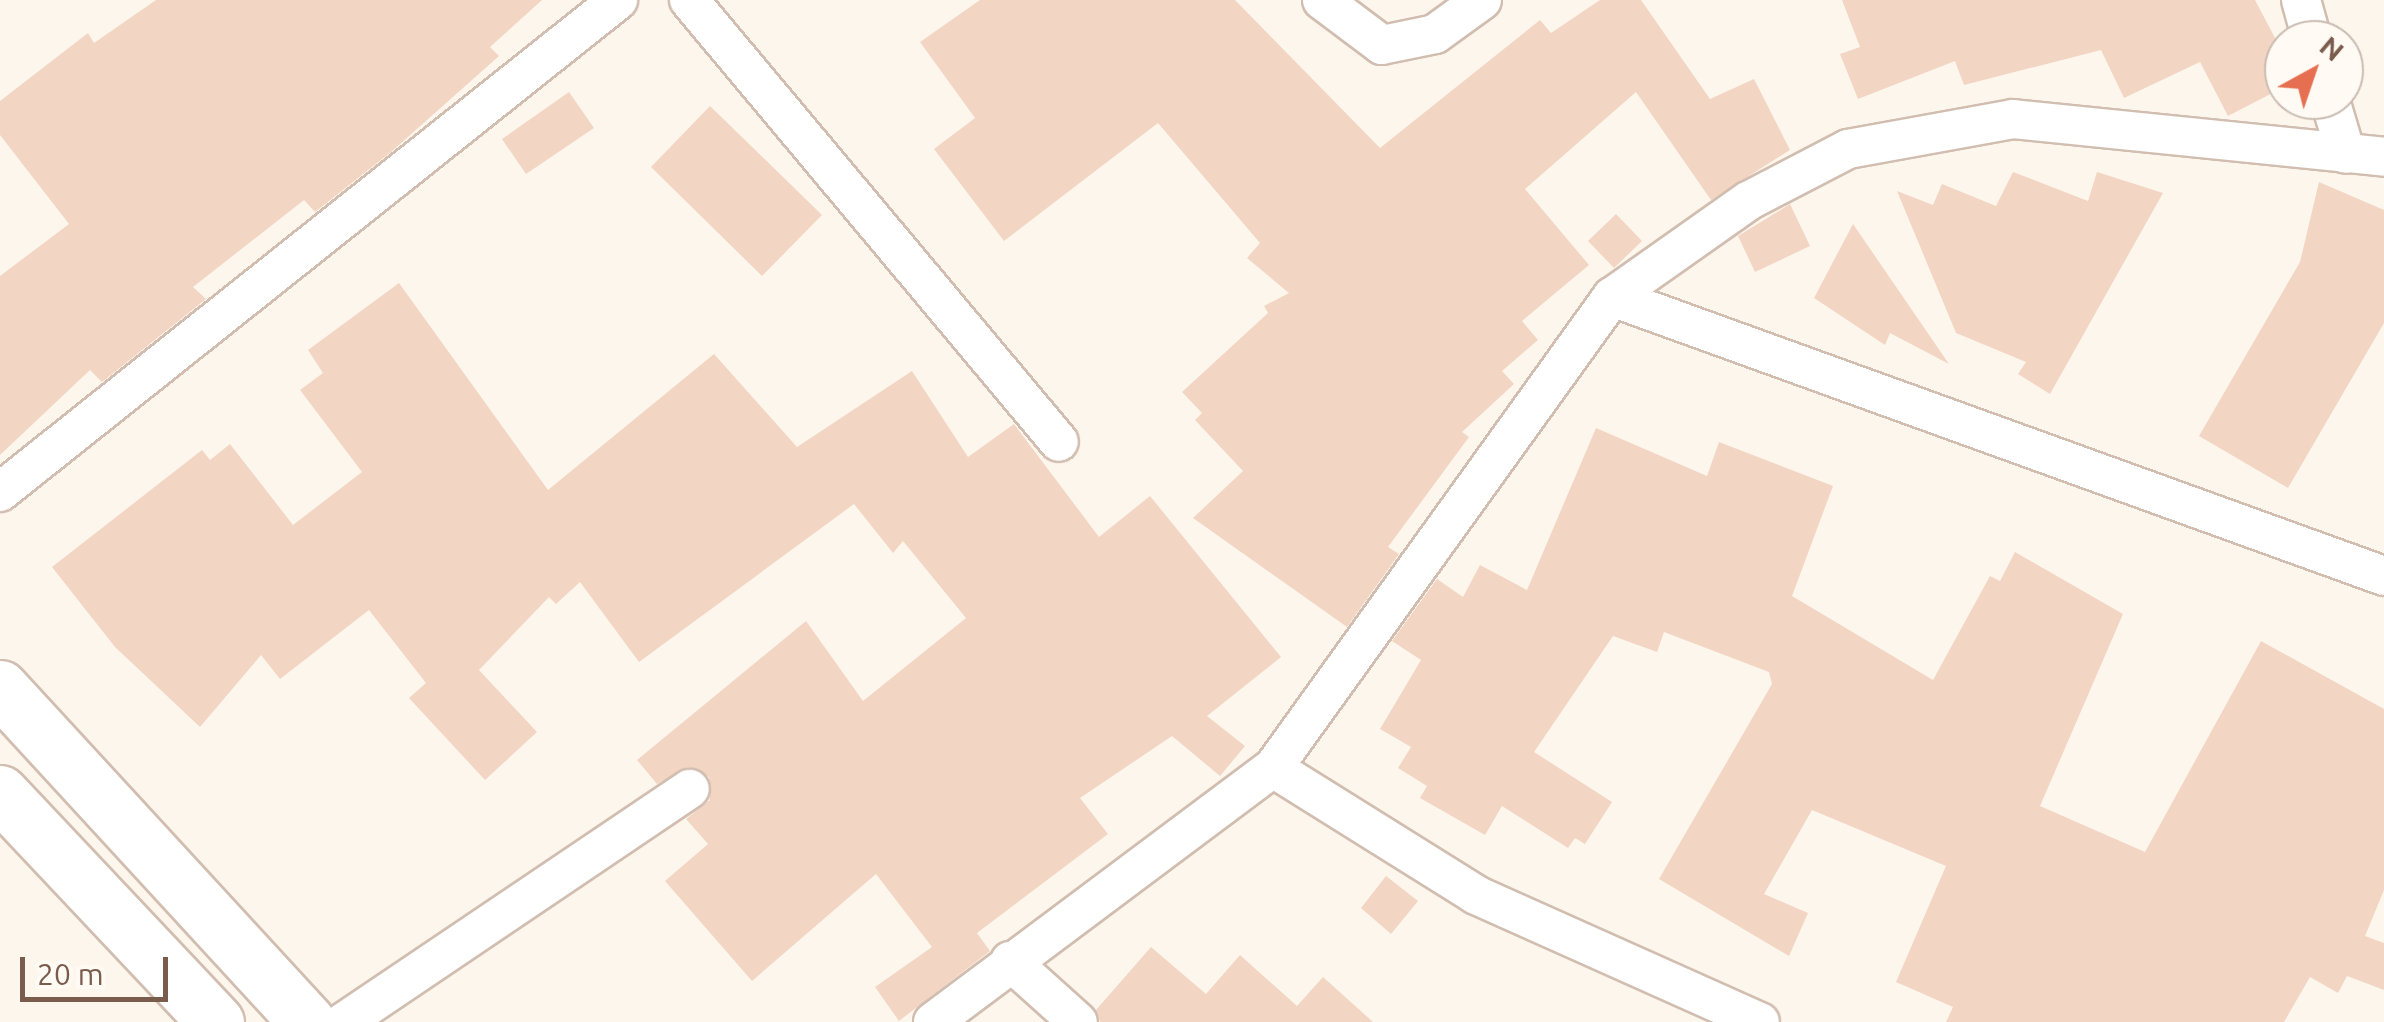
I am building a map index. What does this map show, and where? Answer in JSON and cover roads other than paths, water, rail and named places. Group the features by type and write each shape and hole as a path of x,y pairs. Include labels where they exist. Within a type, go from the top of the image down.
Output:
{"main road":[{"path":"0,688 306,1022"},
{"path":"0,793 216,1022"}],"street":[{"path":"0,492 618,0"},
{"path":"690,0 1060,442"},
{"path":"1322,0 1382,46 1435,34 1482,0"},
{"path":"933,1022 1273,768 1612,297 1748,201 1848,149 2014,119 2384,157"},
{"path":"2336,120 2346,154"},
{"path":"1612,297 2384,576"},
{"path":"1273,768 1476,894 1760,1022"},
{"path":"344,1022 690,789"},
{"path":"1010,961 1078,1022"}]}
